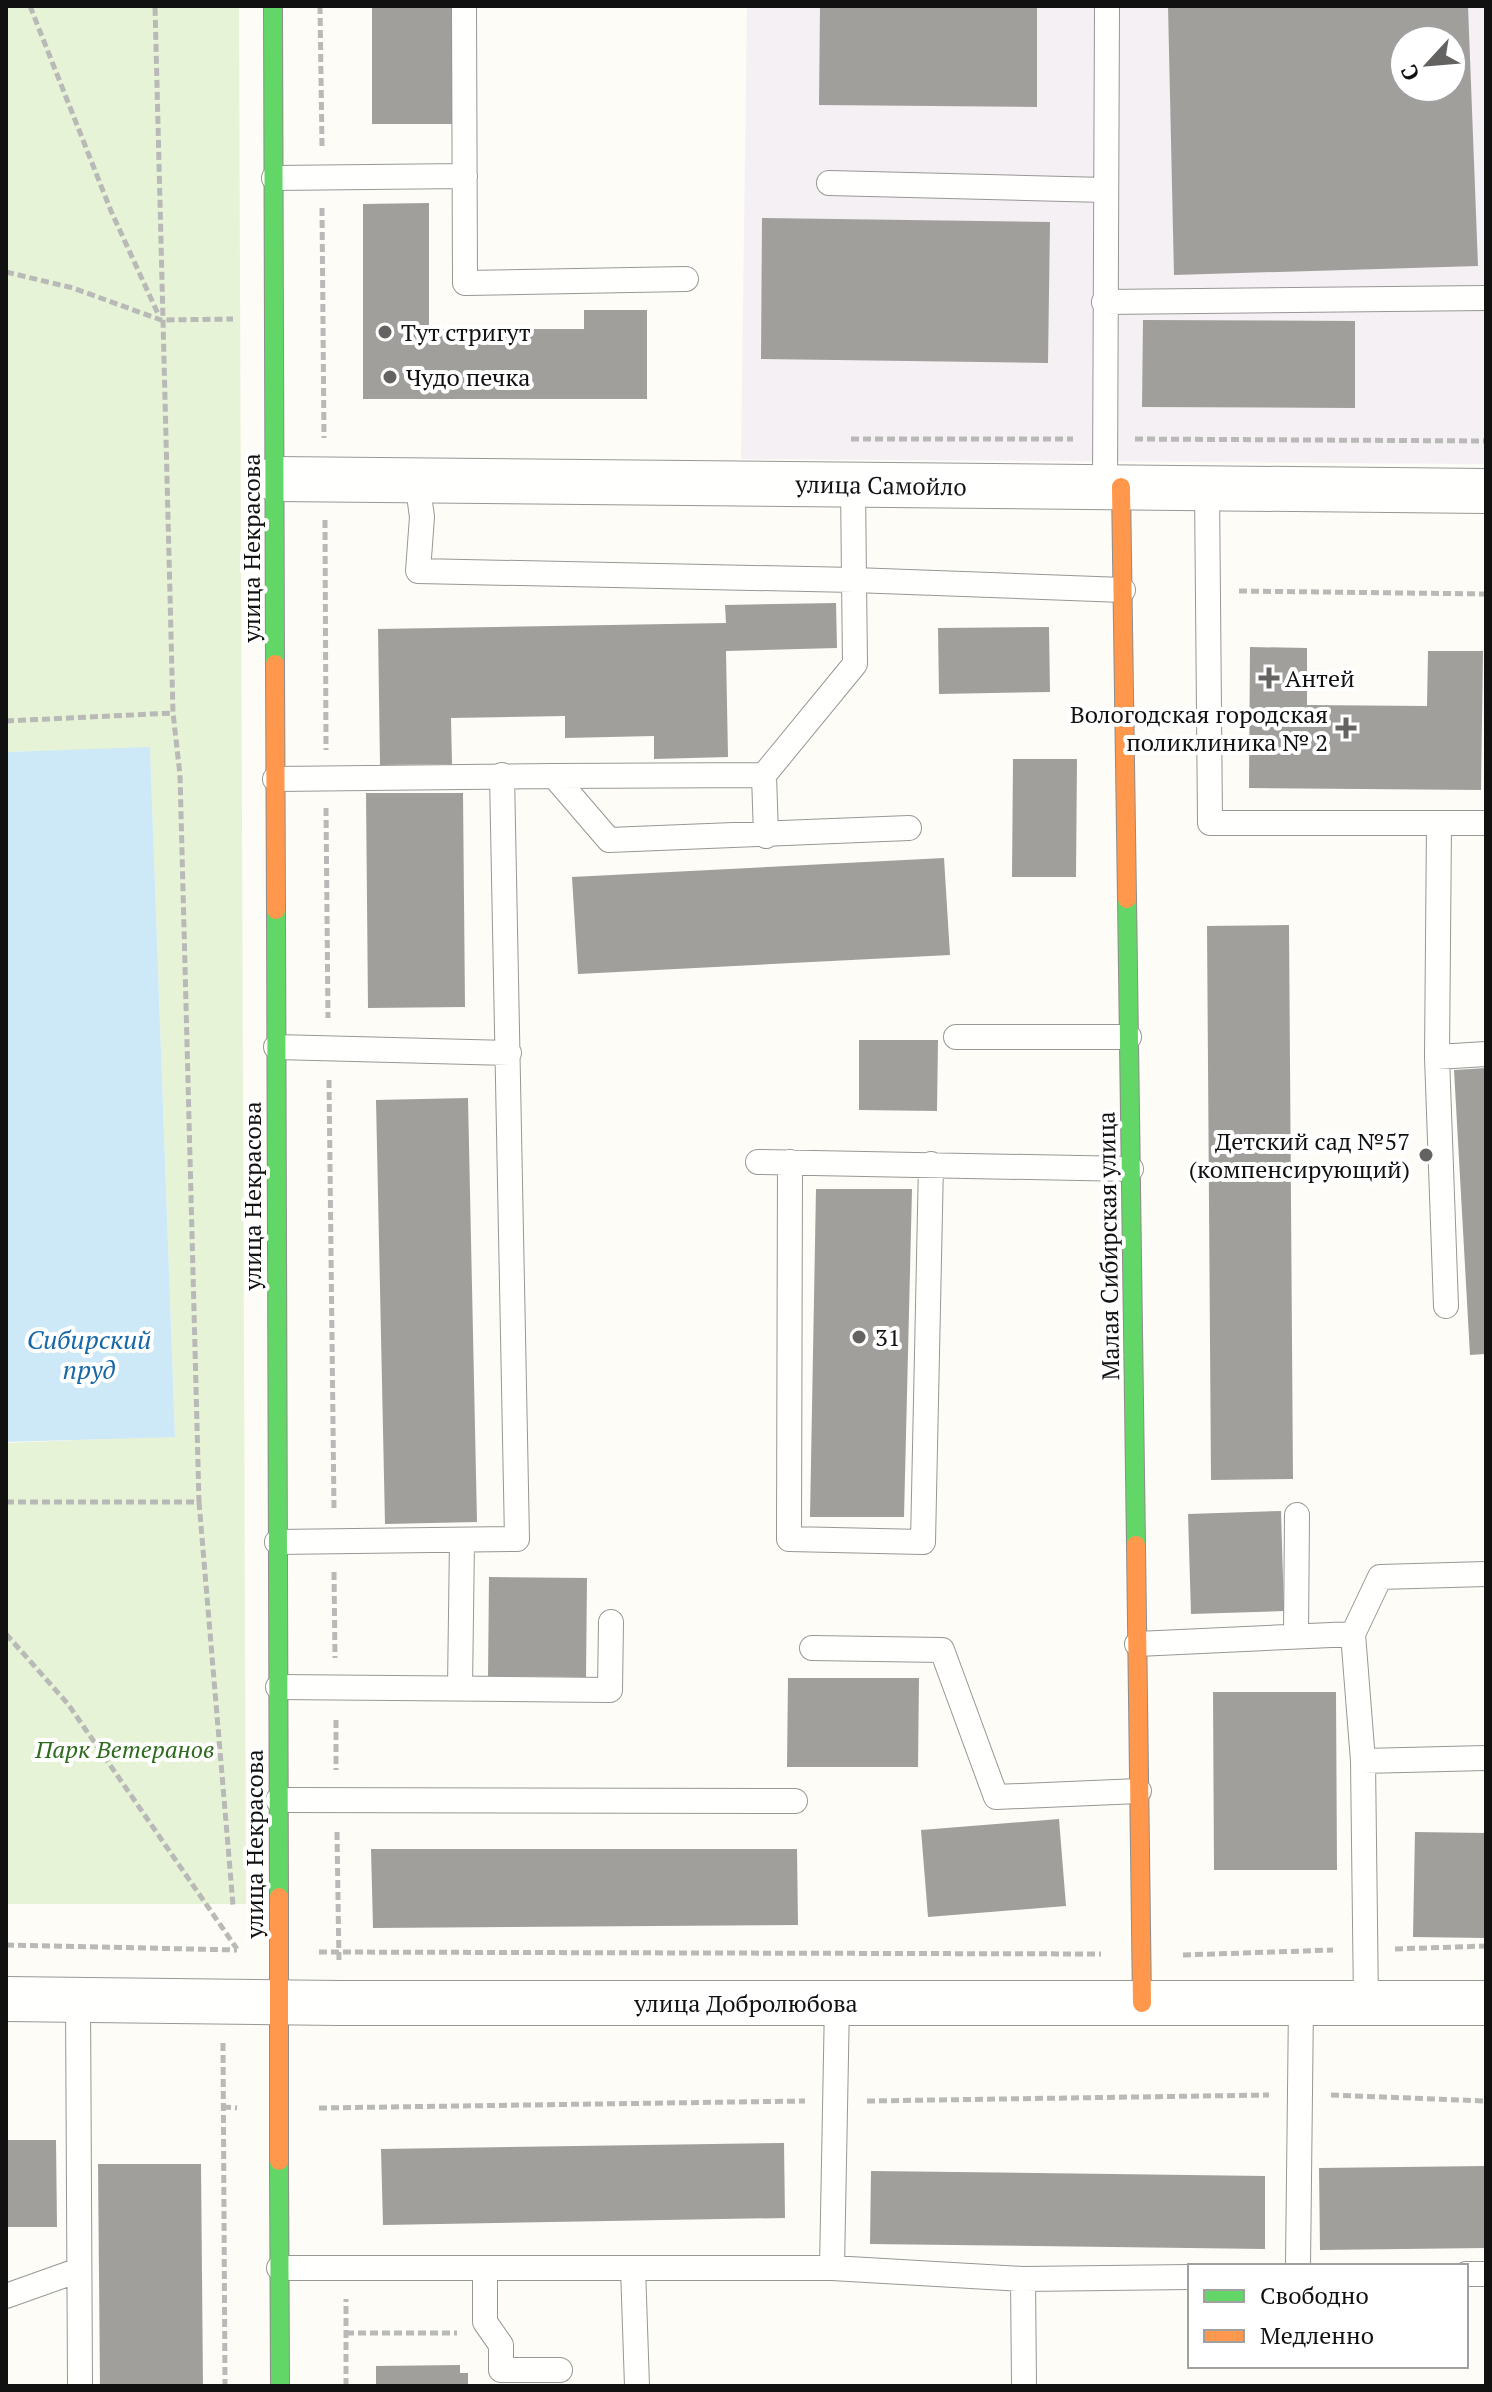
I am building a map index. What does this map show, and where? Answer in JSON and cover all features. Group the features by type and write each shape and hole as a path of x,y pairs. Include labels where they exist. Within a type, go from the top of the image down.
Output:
{"street":[{"name":"улица Некрасова","path":"273,6 280,2386"},
{"name":"улица Самойло","path":"275,479 332,460 417,480 1486,491"},
{"name":"Малая Сибирская улица","path":"1113,487 1123,590 1142,2003"},
{"name":"улица Добролюбова","path":"6,1999 223,1999 339,2003 1486,2003"}],"lane":[{"path":"464,6 465,283 686,279"},
{"path":"1107,6 1105,439 1113,487"},
{"path":"274,178 465,176"},
{"path":"829,183 1105,190"},
{"path":"1104,302 1486,298"},
{"path":"417,480 422,517 418,571 854,580 1123,590"},
{"path":"766,836 764,775 855,664 853,484"},
{"path":"1207,488 1210,823 1486,823"},
{"path":"277,1542 517,1539 502,775"},
{"path":"275,779 764,775"},
{"path":"554,776 609,840 909,828"},
{"path":"1439,823 1437,1057 1446,1306"},
{"path":"956,1037 1129,1037"},
{"path":"276,1047 509,1053"},
{"path":"1437,1057 1486,1054"},
{"path":"758,1162 1131,1169"},
{"path":"790,1162 789,1539 908,1542 923,1542 931,1164"},
{"path":"1296,1636 1297,1515"},
{"path":"460,1688 462,1540"},
{"path":"1366,2003 1363,1761 1353,1634 1380,1577 1486,1574"},
{"path":"278,1687 610,1690 611,1622"},
{"path":"1137,1644 1353,1634"},
{"path":"812,1648 942,1650 996,1797 1139,1791"},
{"path":"1363,1761 1486,1758"},
{"path":"278,1800 795,1801"},
{"path":"78,1999 80,2386"},
{"path":"832,2268 837,2003"},
{"path":"1298,2264 1301,2004"},
{"path":"279,2268 832,2268 1023,2279 1188,2277"},
{"path":"485,2268 485,2322 501,2345 501,2370 560,2370"},
{"path":"633,2268 637,2386"},
{"path":"6,2296 79,2270"},
{"path":"1023,2279 1024,2386"}],"path":[{"path":"30,6 111,211 161,320"},
{"path":"155,6 161,320 173,713 180,775 199,1502 235,1919"},
{"path":"320,6 324,440 332,460 326,778 339,2003"},
{"path":"6,272 73,288 161,320 274,318"},
{"path":"836,439 1486,441"},
{"path":"1208,591 1486,594"},
{"path":"6,721 173,713"},
{"path":"6,1502 199,1502"},
{"path":"6,1634 68,1704 237,1950"},
{"path":"236,1934 237,1950"},
{"path":"6,1945 278,1952 1141,1955 1486,1946"},
{"path":"223,1999 225,2386"},
{"path":"278,2109 1300,2094 1486,2101"},
{"path":"346,2268 346,2386"},
{"path":"346,2333 493,2333"}],"shaded area":[{"path":"747,6 1486,6 1486,464 741,459"}],"green space":[{"name":"Парк Ветеранов","path":"6,6 239,6 246,1904 6,1904 6,1443 175,1436 150,748 6,752"}],"water":[{"name":"Сибирский пруд","path":"150,747 175,1437 6,1442 6,752"}],"building":[{"path":"372,6 455,6 455,124 372,124"},
{"path":"820,6 1037,6 1037,107 819,105"},
{"path":"1168,6 1468,6 1478,266 1174,275"},
{"path":"429,203 429,329 584,329 584,310 647,310 647,399 363,399 363,204"},
{"path":"762,218 1050,222 1048,363 761,359"},
{"path":"1143,320 1355,321 1355,408 1142,407"},
{"path":"836,603 837,648 726,651 728,757 654,759 654,736 565,738 565,716 451,718 452,764 380,765 378,629 726,623 725,605"},
{"path":"1049,627 1050,692 939,694 938,628"},
{"path":"1250,647 1307,648 1307,705 1427,706 1428,651 1483,651 1481,790 1249,788"},
{"path":"1013,759 1077,759 1076,877 1012,877"},
{"path":"366,793 463,793 465,1007 368,1008"},
{"path":"944,858 950,955 578,974 572,877"},
{"path":"1289,925 1293,1479 1211,1480 1207,926"},
{"path":"859,1040 938,1040 937,1111 859,1110"},
{"path":"1486,1068 1486,1354 1470,1355 1454,1070"},
{"path":"468,1098 477,1522 385,1524 376,1100"},
{"name":"31","path":"816,1189 912,1189 904,1517 810,1517"},
{"path":"1281,1511 1284,1611 1191,1614 1188,1514"},
{"path":"489,1577 587,1578 586,1677 488,1676"},
{"path":"788,1678 919,1678 918,1767 787,1767"},
{"path":"1213,1692 1336,1692 1337,1870 1214,1870"},
{"path":"1059,1819 1066,1906 928,1917 921,1830"},
{"path":"1415,1832 1486,1833 1486,1938 1413,1937"},
{"path":"371,1849 797,1849 798,1925 373,1928"},
{"path":"6,2140 56,2140 57,2227 6,2227"},
{"path":"784,2143 785,2218 383,2225 381,2149"},
{"path":"98,2164 201,2164 203,2386 100,2386"},
{"path":"1486,2166 1486,2248 1320,2250 1319,2168"},
{"path":"871,2171 1265,2176 1265,2249 870,2244"},
{"path":"460,2365 460,2373 468,2373 468,2386 376,2386 376,2366"}],"traffic: fast":[{"path":"273,6 275,664"},
{"path":"1127,899 1136,1545"},
{"path":"276,910 279,1897"},
{"path":"279,2161 280,2386"}],"traffic: slow":[{"path":"1121,487 1127,899"},
{"path":"275,664 276,910"},
{"path":"1136,1545 1142,2003"},
{"path":"279,1897 279,2161"}],"place":[{"name":"Тут стригут","path":"385,332"},
{"name":"Чудо печка","path":"390,377"},
{"name":"Антей","path":"1269,678"},
{"name":"Вологодская городская поликлиника № 2","path":"1346,728"},
{"name":"Детский сад №57 (компенсирующий)","path":"1426,1155"},
{"name":"31","path":"859,1337"}]}
